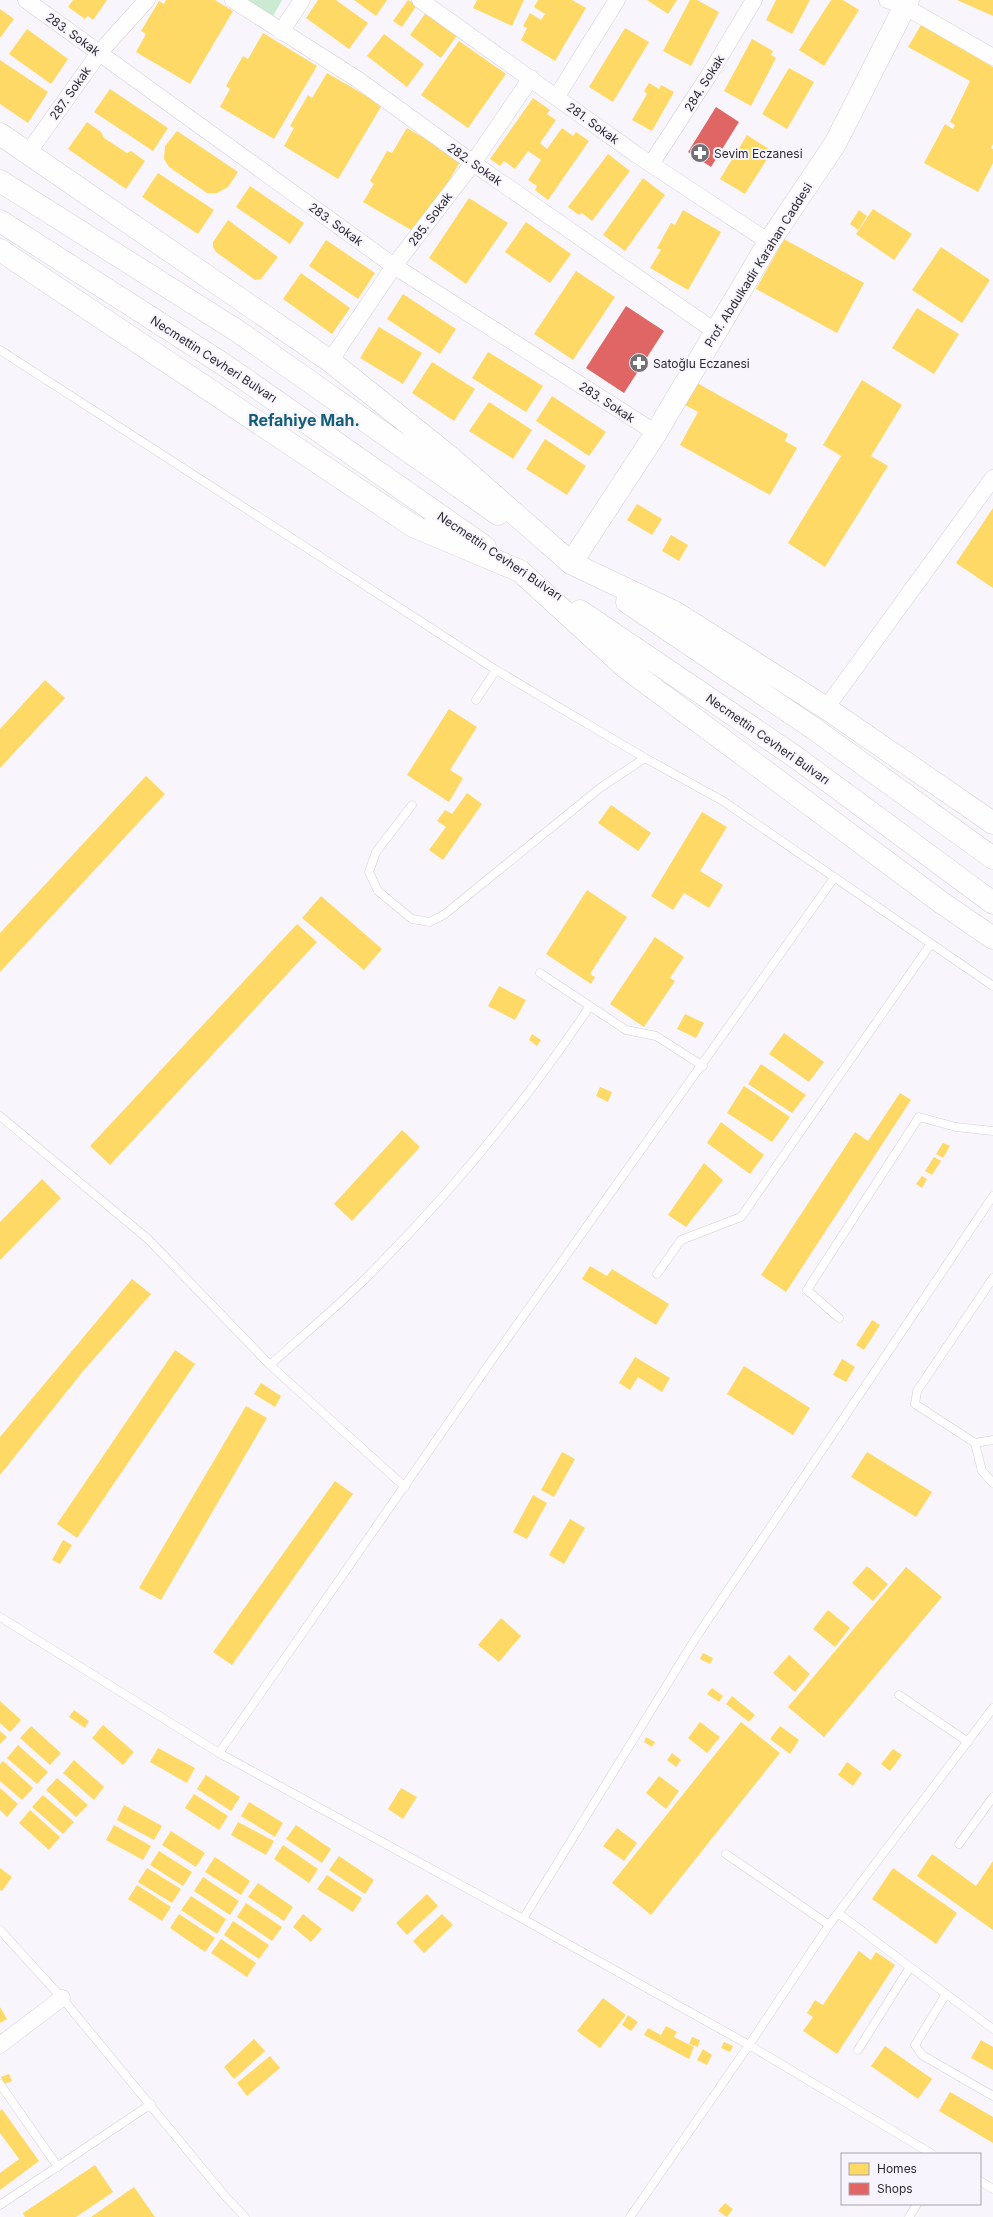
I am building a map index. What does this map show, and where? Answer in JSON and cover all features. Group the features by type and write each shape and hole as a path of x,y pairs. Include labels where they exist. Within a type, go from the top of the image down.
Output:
{"main road":[{"name":"Prof. Abdulkadir Karahan Caddesi","path":"571,563 656,433 769,242 835,144 900,2"},
{"path":"0,134 330,361 450,457 571,563 676,613 826,708 993,824"},
{"path":"0,181 239,332 358,414 443,477 813,728 993,858"},
{"name":"Necmettin Cevheri Bulvarı","path":"0,220 226,366 520,571 794,756 993,903"},
{"path":"0,250 413,526 520,571 625,667 942,903 993,938"}],"street":[{"name":"283. Sokak","path":"26,0 394,266 656,433"},
{"name":"287. Sokak","path":"28,153 99,53 147,0"},
{"name":"282. Sokak","path":"233,0 357,79 473,163 716,332"},
{"path":"281,32 302,0"},
{"name":"281. Sokak","path":"420,0 651,164 769,242"},
{"path":"557,96 616,0"},
{"name":"284. Sokak","path":"651,164 709,75 754,0"},
{"path":"900,2 993,57"},
{"name":"285. Sokak","path":"330,361 394,266 473,163 531,78"},
{"path":"826,708 993,478"},
{"path":"0,2045 62,1998"}],"lane":[{"path":"0,350 496,670 645,758 723,801 930,945 993,986"},
{"path":"476,700 496,670"},
{"path":"412,805 376,852 369,872 378,892 412,919 430,922 445,914 600,788 645,758"},
{"path":"219,1753 496,1354 702,1066 834,878"},
{"path":"657,1274 681,1240 740,1217 930,945"},
{"path":"540,973 626,1030 656,1036 702,1066"},
{"path":"270,1365 366,1278 447,1191 555,1059 590,1006"},
{"path":"0,1116 148,1239 270,1365 405,1487"},
{"path":"839,1318 807,1290 920,1117 956,1127 993,1131"},
{"path":"523,1919 695,1639 993,1196"},
{"path":"993,1278 917,1391 915,1404 975,1443 993,1440"},
{"path":"975,1443 982,1471 993,1483"},
{"path":"0,1617 219,1753 523,1919 749,2046 930,2153"},
{"path":"899,1696 968,1742"},
{"path":"630,2217 749,2046 829,1925 993,1708"},
{"path":"959,1844 993,1797"},
{"path":"726,1854 829,1925"},
{"path":"838,1913 993,2029"},
{"path":"0,1930 62,1998 151,2104 225,2196 245,2217"},
{"path":"858,2050 910,1967"},
{"path":"946,1994 915,2045 922,2055 993,2096"},
{"path":"0,2084 58,2166"},
{"path":"0,2205 151,2104"},
{"path":"981,2182 993,2189"},
{"path":"909,2217 916,2205"}],"green space":[{"path":"245,0 282,0 272,18"}],"building: Homes":[{"path":"73,0 107,0 93,20 88,16 85,19 68,7"},
{"path":"166,0 215,0 233,11 190,84 136,52 146,34 141,31 159,1 164,4"},
{"path":"318,0 336,0 368,23 349,49 306,18"},
{"path":"354,0 387,0 376,16"},
{"path":"408,0 417,5 402,27 393,21"},
{"path":"477,0 524,0 512,26 473,8"},
{"path":"538,0 572,0 586,8 555,61 521,40 527,28 523,26 530,13 541,20 545,14 534,7"},
{"path":"647,0 677,0 668,14"},
{"path":"690,0 697,0 719,12 691,66 663,51"},
{"path":"776,0 810,0 792,34 766,20"},
{"path":"831,0 843,0 859,10 824,66 799,50"},
{"path":"957,0 993,0 993,16"},
{"path":"0,9 14,19 0,38"},
{"path":"427,11 458,34 441,58 410,35"},
{"path":"921,25 993,67 993,144 991,148 993,149 993,163 978,192 924,163 945,124 953,129 955,125 950,122 970,81 908,47"},
{"path":"625,28 649,42 613,102 589,87"},
{"path":"27,29 68,59 51,84 9,54"},
{"path":"263,33 317,66 274,139 220,107 230,89 226,86 243,56 248,59"},
{"path":"384,34 424,64 407,87 367,56"},
{"path":"752,39 773,51 771,55 776,58 751,106 724,91"},
{"path":"459,41 506,74 468,128 421,95"},
{"path":"0,60 48,92 28,123 0,104"},
{"path":"789,68 814,82 787,129 762,114"},
{"path":"327,73 382,105 338,179 284,146 294,128 290,126 308,95 312,98"},
{"path":"649,83 659,89 661,85 674,92 652,131 632,120 647,94 644,91"},
{"path":"110,89 168,128 153,151 94,112"},
{"path":"533,98 550,110 547,114 556,120 540,143 547,149 562,128 573,136 576,132 589,141 548,200 535,190 537,186 528,180 541,160 528,151 515,169 504,161 500,166 490,159"},
{"path":"87,122 101,132 104,138 127,153 131,151 145,161 126,189 68,149"},
{"path":"407,128 461,160 418,234 363,202 374,184 370,181 387,151 392,153"},
{"path":"177,131 238,172 228,187 217,193 207,193 169,167 164,159 165,146"},
{"path":"747,135 772,151 745,194 720,179"},
{"path":"608,154 630,171 592,221 582,213 579,215 568,207"},
{"path":"158,173 214,210 198,234 142,197"},
{"path":"643,178 665,195 625,251 603,235"},
{"path":"250,186 304,223 290,244 236,207"},
{"path":"469,198 508,223 466,284 429,258"},
{"path":"873,209 912,234 894,260 856,234"},
{"path":"683,210 721,232 688,290 650,268 661,250 657,248 671,223 675,225"},
{"path":"859,210 867,216 858,230 850,224"},
{"path":"228,220 278,257 261,279 255,280 216,252 213,247 213,242"},
{"path":"526,222 571,254 550,283 505,252"},
{"path":"784,239 864,283 837,333 756,289"},
{"path":"326,240 375,273 358,299 309,266"},
{"path":"941,247 990,280 962,323 912,290"},
{"path":"576,271 615,297 573,360 534,334"},
{"path":"301,273 350,308 332,334 283,299"},
{"path":"403,294 456,329 440,354 387,319"},
{"path":"917,308 959,334 934,374 892,348"},
{"path":"379,327 422,353 403,384 360,358"},
{"path":"488,352 543,386 526,412 472,378"},
{"path":"432,362 475,389 454,421 412,393"},
{"path":"862,380 902,405 871,456 888,466 825,567 788,543 841,456 823,445"},
{"path":"697,383 788,434 785,441 797,448 770,495 680,445 698,412 685,405"},
{"path":"552,396 606,432 589,456 536,421"},
{"path":"489,402 532,430 513,459 469,431"},
{"path":"545,439 586,466 567,495 526,469"},
{"path":"637,504 662,519 652,535 627,520"},
{"path":"993,508 993,588 956,563"},
{"path":"671,535 688,545 679,561 662,551"},
{"path":"45,680 65,698 0,768 0,729"},
{"path":"449,709 477,727 450,770 463,778 449,802 407,775"},
{"path":"146,776 165,794 0,972 0,933"},
{"path":"467,793 482,804 443,860 429,850 446,827 437,821 445,810 452,814"},
{"path":"611,805 651,833 638,851 598,823"},
{"path":"702,812 727,827 700,871 723,885 709,908 684,893 673,910 651,896"},
{"path":"587,890 627,917 590,974 595,977 591,984 546,954"},
{"path":"321,896 382,949 364,970 302,918"},
{"path":"297,924 317,942 110,1165 90,1146"},
{"path":"655,937 684,957 670,978 675,981 644,1027 610,1004"},
{"path":"499,986 526,1000 515,1020 488,1006"},
{"path":"685,1014 704,1023 696,1038 677,1029"},
{"path":"784,1033 824,1062 809,1082 769,1054"},
{"path":"532,1034 541,1040 537,1046 529,1040"},
{"path":"761,1064 806,1095 792,1113 748,1084"},
{"path":"744,1086 790,1117 772,1142 727,1113"},
{"path":"600,1087 612,1092 608,1102 596,1096"},
{"path":"900,1093 911,1100 786,1292 761,1275 855,1132 868,1141"},
{"path":"721,1122 764,1155 750,1174 707,1143"},
{"path":"402,1130 420,1147 352,1221 334,1204"},
{"path":"943,1143 950,1146 943,1158 936,1154"},
{"path":"934,1157 941,1161 932,1175 925,1171"},
{"path":"704,1163 723,1180 686,1227 668,1215"},
{"path":"922,1176 927,1179 922,1188 916,1184"},
{"path":"42,1179 61,1198 0,1260 0,1222"},
{"path":"590,1266 607,1276 612,1269 669,1304 656,1325 582,1279"},
{"path":"132,1279 151,1294 84,1370 0,1475 0,1437"},
{"path":"872,1320 880,1325 864,1350 856,1345"},
{"path":"175,1350 195,1364 77,1538 57,1524"},
{"path":"635,1357 670,1378 662,1392 638,1377 630,1390 619,1383"},
{"path":"842,1359 855,1367 846,1382 833,1375"},
{"path":"744,1366 810,1408 793,1435 727,1394"},
{"path":"261,1383 281,1396 275,1407 254,1394"},
{"path":"246,1406 267,1418 161,1600 139,1588"},
{"path":"562,1452 575,1459 554,1497 541,1490"},
{"path":"867,1452 932,1492 916,1517 851,1477"},
{"path":"335,1481 353,1494 232,1665 213,1652"},
{"path":"533,1495 547,1503 527,1539 513,1532"},
{"path":"570,1519 585,1528 564,1564 549,1555"},
{"path":"63,1540 72,1545 60,1564 52,1560"},
{"path":"867,1566 888,1584 873,1601 852,1583"},
{"path":"906,1567 942,1597 824,1737 788,1707"},
{"path":"828,1610 850,1628 835,1647 813,1629"},
{"path":"501,1618 521,1636 499,1662 478,1645"},
{"path":"703,1653 713,1658 710,1664 700,1659"},
{"path":"789,1655 810,1674 795,1692 773,1673"},
{"path":"712,1688 723,1696 719,1702 707,1694"},
{"path":"732,1696 755,1715 749,1722 726,1704"},
{"path":"0,1701 21,1720 10,1732 0,1723"},
{"path":"74,1710 89,1721 85,1728 69,1717"},
{"path":"700,1722 720,1737 707,1753 688,1738"},
{"path":"741,1722 780,1753 651,1915 612,1883"},
{"path":"103,1725 134,1752 123,1765 92,1738"},
{"path":"31,1726 61,1753 50,1765 20,1738"},
{"path":"780,1726 799,1740 790,1754 770,1739"},
{"path":"0,1731 7,1737 0,1744"},
{"path":"646,1737 655,1742 652,1747 644,1742"},
{"path":"18,1745 48,1772 37,1784 7,1758"},
{"path":"158,1748 195,1768 187,1783 150,1762"},
{"path":"893,1749 902,1755 890,1771 881,1764"},
{"path":"672,1753 681,1760 676,1767 667,1760"},
{"path":"74,1760 104,1787 94,1800 63,1773"},
{"path":"3,1761 33,1788 22,1800 0,1781 0,1764"},
{"path":"847,1762 862,1773 853,1786 838,1775"},
{"path":"206,1775 240,1797 231,1811 197,1789"},
{"path":"659,1776 679,1791 666,1809 646,1793"},
{"path":"57,1778 88,1805 76,1817 46,1790"},
{"path":"0,1788 18,1804 7,1817 0,1810"},
{"path":"401,1788 417,1797 403,1819 388,1809"},
{"path":"194,1794 228,1816 219,1830 185,1808"},
{"path":"43,1795 74,1822 63,1834 32,1807"},
{"path":"249,1802 283,1823 275,1837 241,1816"},
{"path":"124,1805 162,1826 154,1840 117,1820"},
{"path":"30,1810 60,1837 49,1850 19,1823"},
{"path":"238,1822 274,1841 266,1855 231,1835"},
{"path":"114,1825 151,1846 143,1860 106,1840"},
{"path":"296,1825 331,1849 322,1863 286,1839"},
{"path":"617,1828 637,1843 624,1861 603,1846"},
{"path":"171,1831 205,1853 196,1867 162,1845"},
{"path":"283,1845 318,1869 309,1883 274,1859"},
{"path":"159,1851 192,1872 183,1886 150,1865"},
{"path":"932,1854 976,1886 993,1861 993,1930 917,1876"},
{"path":"339,1856 374,1880 365,1894 329,1870"},
{"path":"215,1857 250,1881 241,1895 205,1872"},
{"path":"0,1868 12,1877 2,1891 0,1890"},
{"path":"147,1868 181,1889 172,1903 138,1882"},
{"path":"893,1868 957,1913 936,1944 872,1899"},
{"path":"327,1875 362,1898 353,1912 317,1889"},
{"path":"203,1877 239,1901 230,1915 194,1891"},
{"path":"258,1883 293,1907 284,1921 248,1897"},
{"path":"137,1885 171,1907 162,1921 128,1899"},
{"path":"427,1894 438,1906 407,1935 396,1923"},
{"path":"191,1896 226,1919 217,1934 181,1910"},
{"path":"246,1903 282,1927 272,1941 237,1917"},
{"path":"179,1914 215,1938 205,1952 170,1928"},
{"path":"303,1914 322,1929 311,1942 293,1927"},
{"path":"442,1914 453,1925 424,1953 413,1941"},
{"path":"233,1921 269,1945 259,1959 224,1935"},
{"path":"221,1939 256,1963 247,1977 211,1953"},
{"path":"859,1951 871,1960 876,1952 895,1965 837,2054 803,2031 813,2017 807,2013 815,2000 823,2005"},
{"path":"603,1998 626,2015 600,2048 577,2031"},
{"path":"0,2007 7,2019 0,2023"},
{"path":"628,2015 638,2022 631,2031 622,2025"},
{"path":"666,2026 677,2032 674,2037 694,2047 689,2059 644,2035 648,2028 661,2035"},
{"path":"692,2037 700,2040 698,2047 689,2044"},
{"path":"254,2039 265,2051 234,2079 224,2067"},
{"path":"981,2040 993,2047 993,2070 971,2058"},
{"path":"724,2042 733,2046 730,2052 721,2048"},
{"path":"885,2046 932,2079 918,2099 871,2066"},
{"path":"703,2049 712,2055 707,2065 697,2060"},
{"path":"270,2056 280,2068 247,2096 237,2083"},
{"path":"9,2074 12,2081 4,2084 1,2077"},
{"path":"950,2092 993,2117 993,2143 939,2111"},
{"path":"2,2109 39,2161 0,2190 0,2173 19,2159 0,2133 0,2111"},
{"path":"95,2165 113,2192 76,2217 25,2217 23,2213"},
{"path":"134,2187 155,2217 91,2217"},
{"path":"725,2203 733,2209 727,2217 718,2211"}],"building: Shops":[{"path":"716,107 739,122 711,167 688,152"},
{"path":"626,306 664,331 624,393 586,368"}],"place":[{"name":"Sevim Eczanesi","path":"700,153"},
{"name":"Satoğlu Eczanesi","path":"639,363"}],"district":[{"name":"Refahiye Mah.","path":"304,420"}]}
